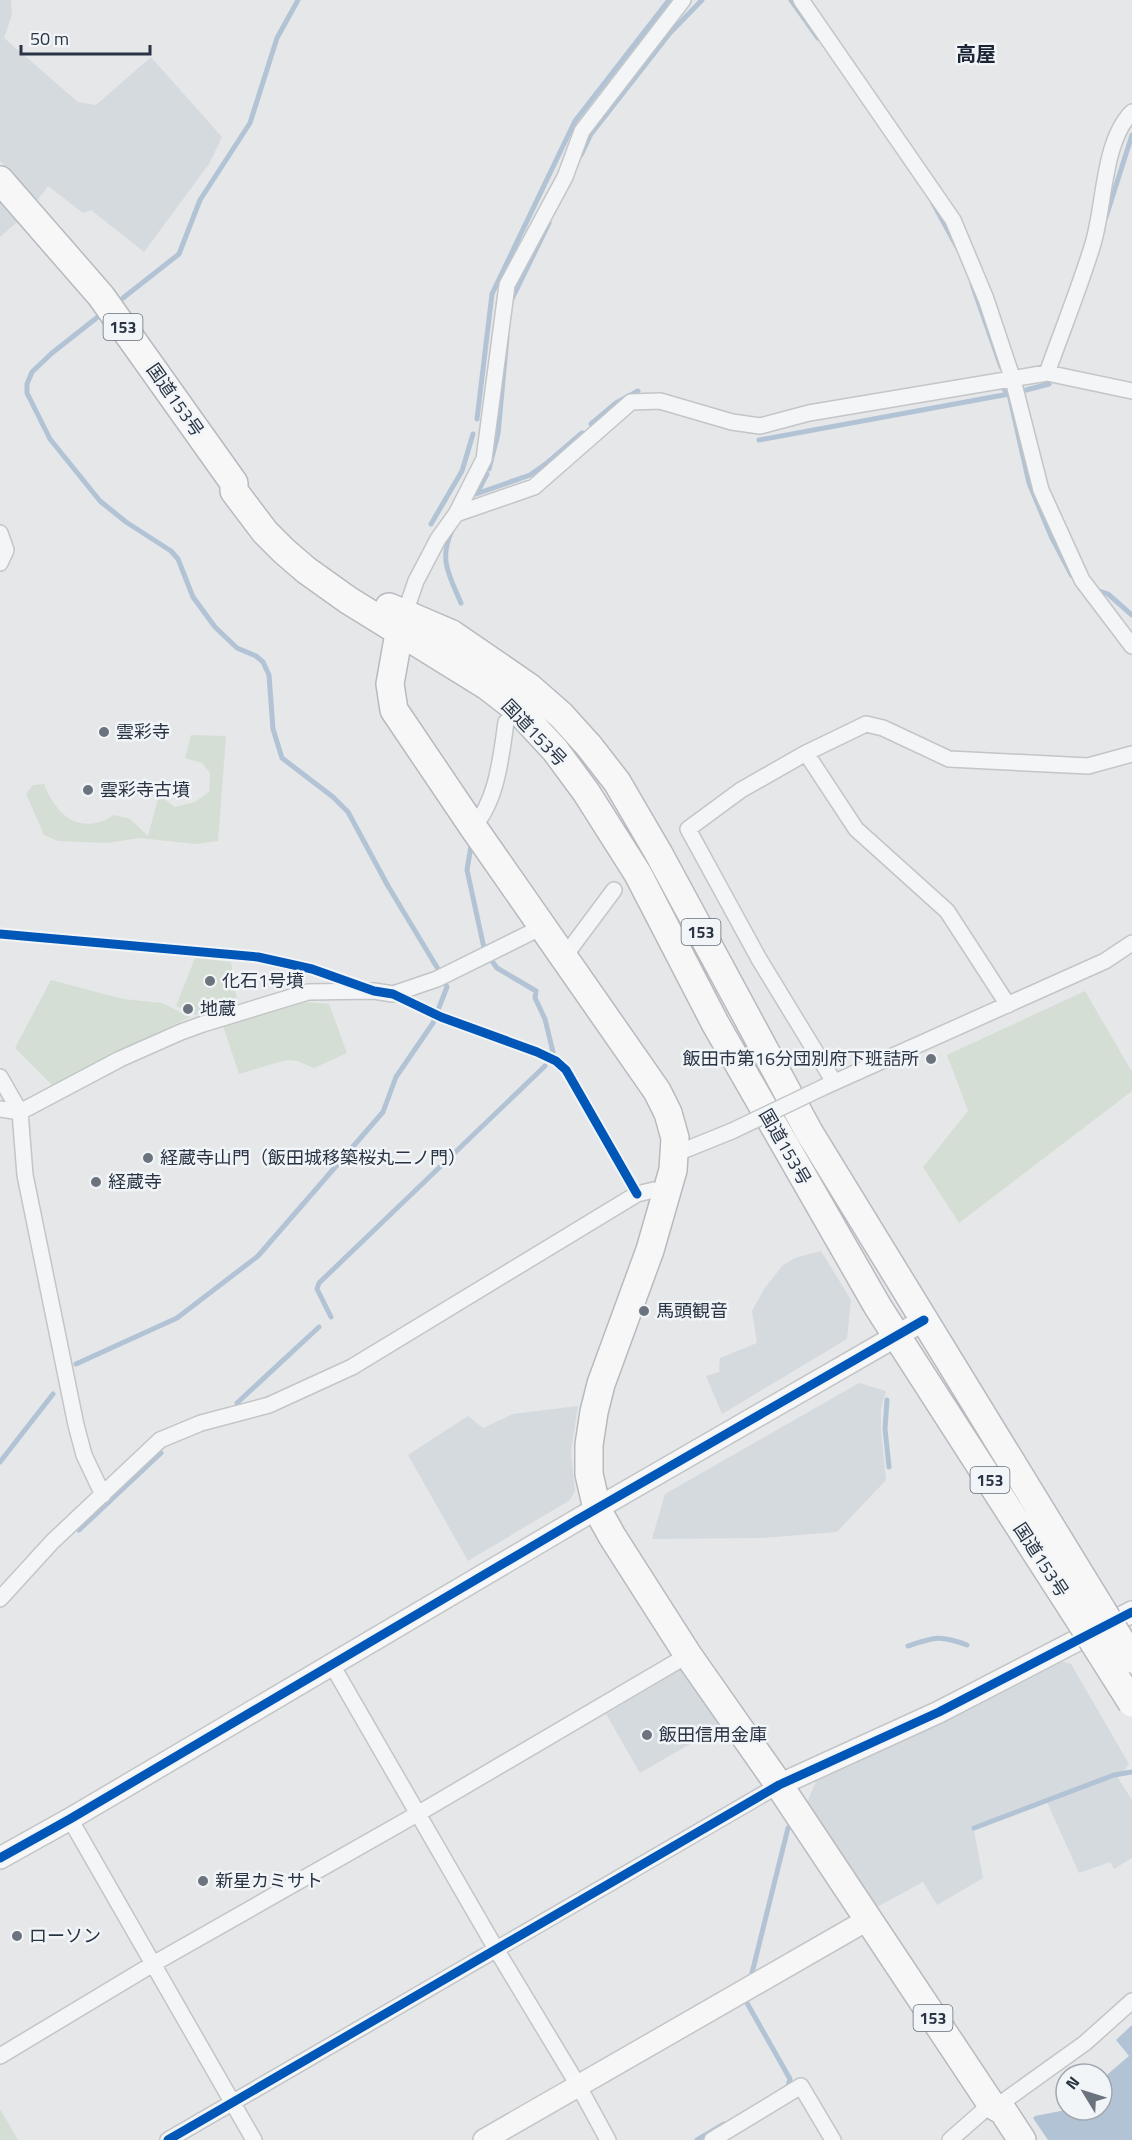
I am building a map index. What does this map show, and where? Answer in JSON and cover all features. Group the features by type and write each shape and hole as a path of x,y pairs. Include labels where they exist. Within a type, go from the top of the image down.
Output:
{"highway":[{"name":"国道153号","path":"0,180 101,296 234,483 241,484 285,538 317,564 370,598 518,710 555,750 586,792 638,874 715,1023 897,1337 1092,1617 1132,1659"},
{"name":"国道153号","path":"402,623 452,634 529,687 561,714 617,782 659,854 809,1132 924,1320 1092,1617 1132,1703"},
{"name":"153","path":"402,623 390,684 394,710 657,1091 668,1113 675,1138 675,1154 667,1195 650,1250 601,1384 594,1412 588,1474 597,1509 688,1655 779,1785 867,1920 997,2108 1022,2140"}],"street":[{"path":"402,623 416,581 438,539 456,513 484,459 507,285 565,177 582,130 683,0"},
{"path":"801,0 952,220 982,289 1013,380 1041,490 1082,580 1132,646"},
{"path":"1047,373 1093,245 1110,159 1123,122 1132,112"},
{"path":"456,513 534,488 632,402 660,401 732,422 760,426 809,413 1047,373 1132,391"},
{"path":"0,533 6,550 0,563"},
{"path":"473,827 484,815 492,791 506,722"},
{"path":"830,1084 688,829 741,790 806,753 866,724 883,728 949,759 1088,766 1132,754"},
{"path":"806,753 856,828 947,910 1008,1005"},
{"path":"564,957 614,890"},
{"path":"0,1109 20,1112 120,1059 181,1032 308,992 374,991 393,994 442,976 542,927"},
{"path":"675,1154 732,1131 830,1084 1105,961 1132,943"},
{"path":"0,1077 20,1112 25,1175 76,1425 84,1455 103,1495"},
{"path":"0,1599 52,1542 160,1440 201,1422 269,1405 295,1395 352,1367 637,1194 654,1190 667,1195"},
{"path":"0,1858 924,1320"},
{"path":"168,2140 779,1785 939,1712 1132,1612"},
{"path":"0,2056 153,1964 419,1813 688,1655"},
{"path":"332,1665 608,2140"},
{"path":"70,1819 255,2140"},
{"path":"484,2140 867,1920"},
{"path":"950,2140 1085,2043 1132,2001"},
{"path":"712,2140 801,2086 833,2140"}],"shaded area":[{"path":"0,0 11,0 12,15 4,38 78,102 96,105 151,57 222,137 209,164 144,252 91,210 83,213 48,186 37,201 0,161"},
{"path":"0,192 23,217 0,237"},
{"path":"191,735 226,736 218,841 195,844 140,838 107,843 58,841 44,835 26,794 33,785 44,784 56,806 72,820 91,824 114,815 130,819 148,836 159,795 175,807 195,802 209,792 210,773 202,763 185,758"},
{"name":"化石1号墳","path":"195,958 231,962 237,1001 196,1015 176,1006"},
{"path":"51,980 123,999 162,1003 190,1017 52,1085 15,1048"},
{"path":"1085,991 1132,1072 1132,1091 959,1223 923,1167 968,1111 947,1055"},
{"path":"306,1002 329,1004 347,1053 314,1068 297,1061 286,1060 239,1074 223,1026"},
{"path":"821,1251 851,1300 847,1339 722,1414 706,1376 719,1372 720,1358 757,1343 752,1311 764,1289 783,1265 795,1258"},
{"path":"859,1383 886,1391 881,1409 881,1430 886,1480 837,1532 762,1538 652,1539 665,1494"},
{"path":"578,1406 571,1450 575,1491 570,1500 468,1561 408,1455 468,1416 483,1428 513,1414"},
{"path":"1060,1661 1071,1664 1129,1764 1118,1778 1132,1800 1132,1858 1114,1869 1110,1862 1079,1873 1046,1800 974,1831 983,1878 937,1905 923,1882 875,1908 806,1805 816,1781 947,1719"},
{"path":"681,1669 690,1671 724,1724 640,1773 606,1714"},
{"path":"0,2109 18,2140 0,2140"}],"water":[{"path":"1132,2025 1132,2140 1011,2140 1035,2116 1054,2112 1054,2122 1114,2122 1114,2069 1129,2056 1116,2040"}],"pier":[{"path":"1031,2115 1048,2140 1008,2140 1009,2138"}],"waterway":[{"path":"123,298 179,254 200,200 250,123 277,38 298,0"},
{"path":"477,419 492,294 575,121 669,0"},
{"path":"581,155 591,134 670,33 702,0"},
{"path":"791,0 818,38"},
{"path":"1106,217 1132,135"},
{"path":"933,203 957,247"},
{"path":"511,301 549,223"},
{"path":"972,284 1001,367"},
{"path":"76,1364 177,1318 258,1256 383,1112 396,1077 433,1023 447,987 348,812 333,797 282,758 273,729 269,675 263,662 256,656 237,648 215,627 193,597 178,559 171,551 126,522 100,501 50,439 27,393 27,384 32,372 52,353 99,316"},
{"path":"489,469 498,434 507,337"},
{"path":"1026,390 1049,384"},
{"path":"1003,388 1009,394 1029,483 1051,536 1072,576"},
{"path":"591,424 616,403 638,391"},
{"path":"759,440 1009,394"},
{"path":"476,494 530,475 582,433"},
{"path":"431,524 462,471 473,434"},
{"path":"477,493 487,474"},
{"path":"452,531 446,550 447,568 461,603"},
{"path":"1099,591 1108,594 1132,615"},
{"path":"471,846 467,870 484,948"},
{"path":"492,961 497,968 536,991 535,998 545,1019 553,1052"},
{"path":"331,1317 317,1289 319,1283 545,1066"},
{"path":"237,1403 319,1327"},
{"path":"0,1462 53,1394"},
{"path":"887,1400 885,1429 889,1467"},
{"path":"79,1530 161,1453"},
{"path":"908,1646 938,1638 967,1645"},
{"path":"974,1828 1114,1775 1132,1772"},
{"path":"752,1973 788,1828"},
{"path":"747,2003 790,2079 788,2086 784,2089"},
{"path":"697,2140 724,2124"}],"cycle path":[{"path":"0,934 258,957 312,969 374,991 393,994 441,1017 537,1052 556,1061 566,1070 637,1194"},
{"path":"0,1858 924,1320"},
{"path":"168,2140 779,1785 939,1712 1132,1612"}],"place":[{"name":"雲彩寺","path":"104,732"},
{"name":"雲彩寺古墳","path":"88,790"},
{"name":"化石1号墳","path":"210,981"},
{"name":"地蔵","path":"188,1009"},
{"name":"飯田市第16分団別府下班詰所","path":"931,1059"},
{"name":"経蔵寺山門（飯田城移築桜丸二ノ門）","path":"148,1158"},
{"name":"経蔵寺","path":"96,1182"},
{"name":"馬頭観音","path":"644,1311"},
{"name":"飯田信用金庫","path":"647,1735"},
{"name":"新星カミサト","path":"203,1881"},
{"name":"ローソン","path":"17,1936"}],"district":[{"name":"高屋","path":"976,54"}]}
